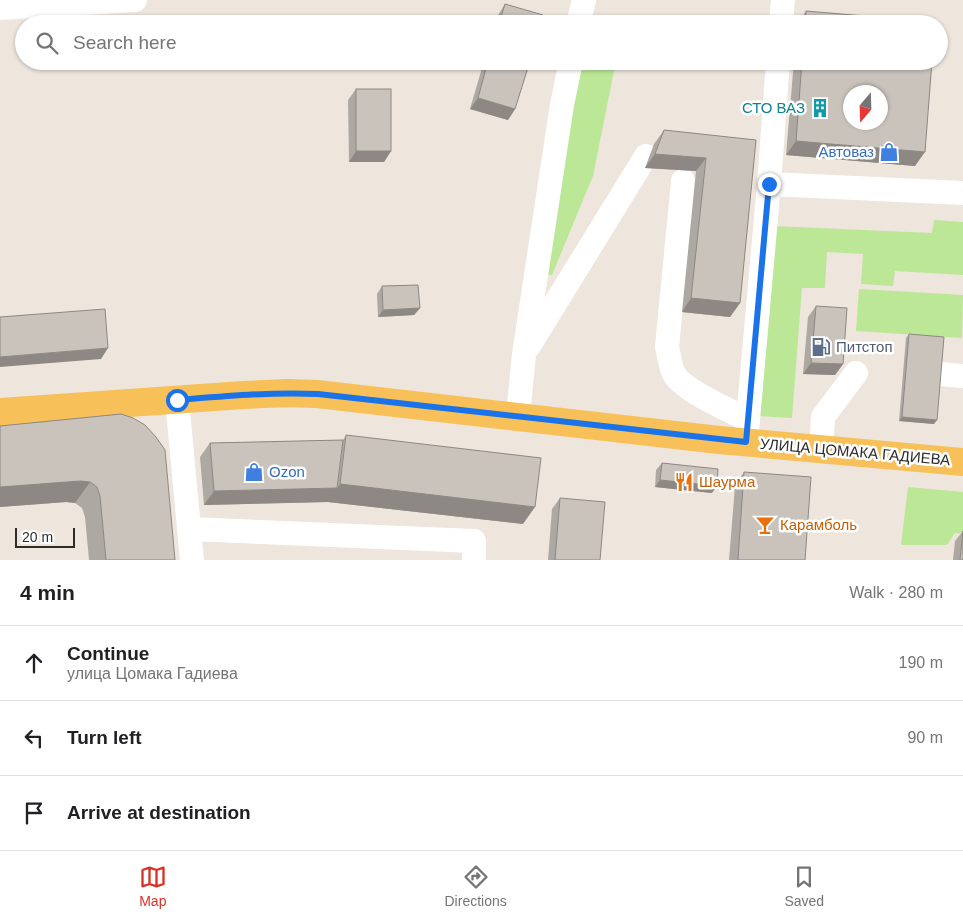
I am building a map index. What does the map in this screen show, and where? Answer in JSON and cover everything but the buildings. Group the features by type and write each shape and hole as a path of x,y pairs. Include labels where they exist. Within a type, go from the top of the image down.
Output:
{"main road":[{"name":"УЛИЦА ЦОМАКА ГАДИЕВА","path":"0,412 243,395 318,394 518,416 747,431 821,450 963,462"}],"lane":[{"path":"0,8 127,0"},
{"path":"580,15 584,0"},
{"path":"782,15 783,0"},
{"path":"518,416 524,354 562,104 569,70"},
{"path":"747,431 777,70"},
{"path":"524,354 646,156"},
{"path":"683,181 667,347 674,375 694,391 722,408 747,431"},
{"path":"769,184 963,193"},
{"path":"821,450 823,417 856,373"},
{"path":"939,374 963,376"},
{"path":"177,400 192,560"},
{"path":"189,529 474,541 474,560"}],"green space":[{"path":"576,70 614,70 593,176 552,275 537,273"},
{"path":"934,220 963,222 963,275 895,271 893,286 861,284 863,254 827,252 825,288 802,288 792,418 757,416 773,226 932,233"},
{"path":"859,289 963,295 962,338 856,331"},
{"path":"908,487 963,492 963,534 955,533 947,545 901,545"}],"place":[{"name":"СТО ВАЗ","path":"820,108"},
{"name":"Автоваз","path":"889,152"},
{"name":"Питстоп","path":"821,347"},
{"name":"Ozon","path":"254,472"},
{"name":"Шаурма","path":"684,482"},
{"name":"Карамболь","path":"765,525"}],"route":[{"path":"177,400 288,393 318,394 746,442 769,184"}]}
